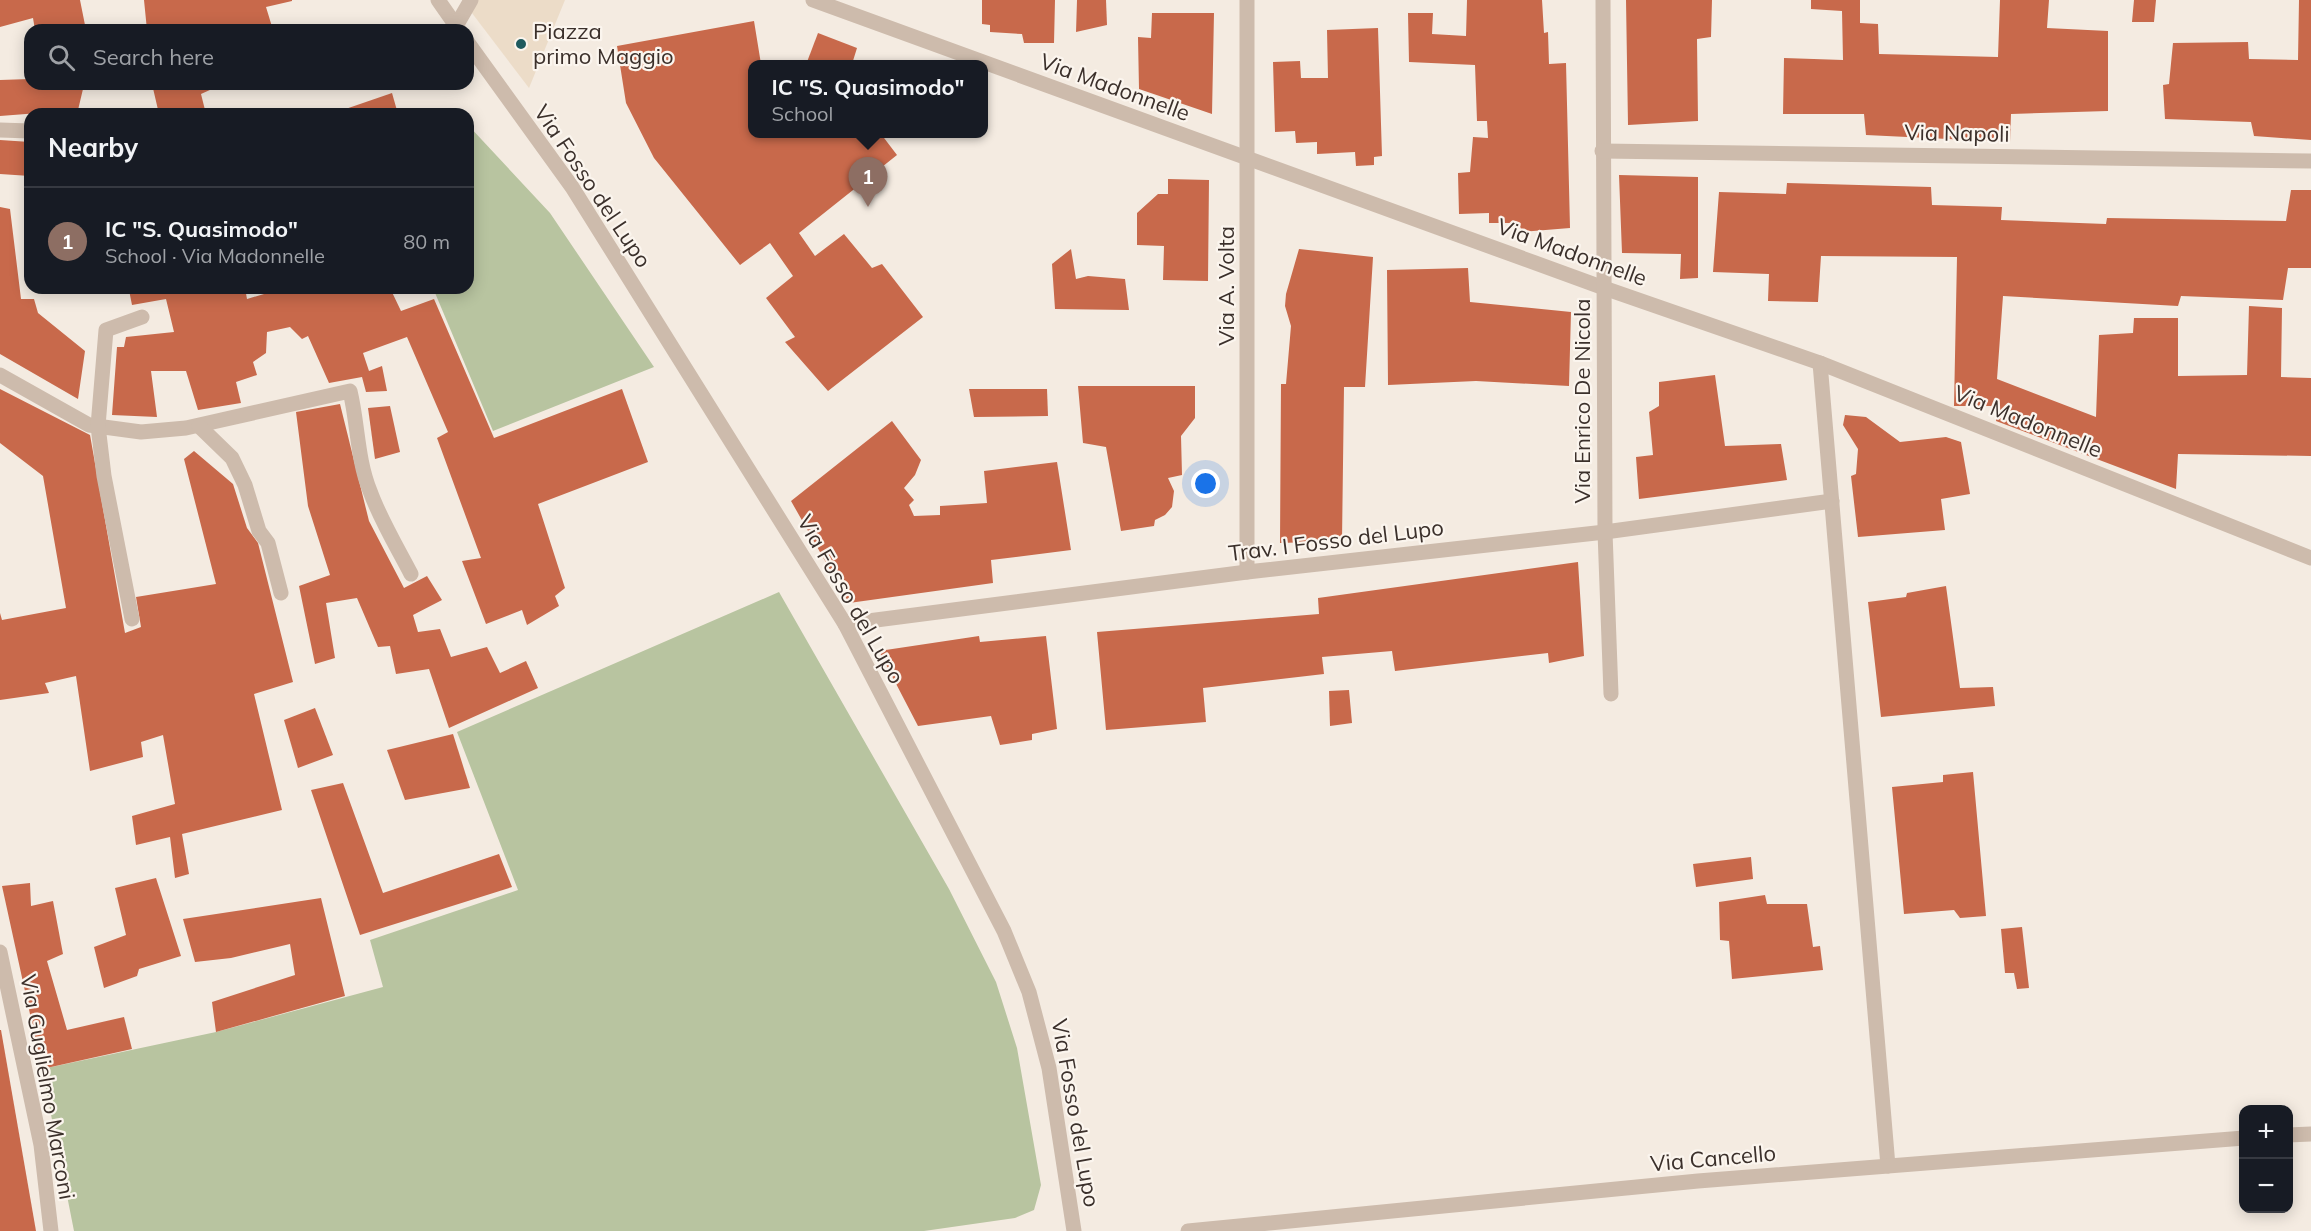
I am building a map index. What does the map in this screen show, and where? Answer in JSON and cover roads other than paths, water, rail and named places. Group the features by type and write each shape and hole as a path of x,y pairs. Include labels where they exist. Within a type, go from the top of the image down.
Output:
{"street":[{"path":"438,0 455,24"},
{"path":"460,24 471,0"},
{"name":"Via Madonnelle","path":"813,0 976,60"},
{"name":"Via A. Volta","path":"1247,0 1249,160 1247,572"},
{"name":"Via Enrico De Nicola","path":"1603,0 1605,532 1611,694"},
{"name":"Via Fosso del Lupo","path":"474,51 572,187 844,624 1004,931 1029,992 1049,1068 1074,1231"},
{"name":"Via Madonnelle","path":"988,64 1604,288 1820,363 2311,558"},
{"path":"0,130 24,130"},
{"name":"Via Napoli","path":"1602,151 2311,161"},
{"path":"132,619 104,476 98,426 106,330 142,317"},
{"path":"1820,363 1888,1166"},
{"path":"0,375 89,425 141,432 199,426 350,391 357,422 360,456 370,491 411,574"},
{"path":"199,426 232,458 245,485 259,531 268,543 281,593"},
{"name":"Trav. I Fosso del Lupo","path":"844,624 1247,572 1605,532 1832,501"},
{"name":"Via Guglielmo Marconi","path":"0,952 41,1145 51,1231"},
{"path":"2293,1135 2311,1134"},
{"name":"Via Cancello","path":"1188,1231 1698,1181 2239,1138"}],"place":[{"name":"Piazza primo Maggio","path":"521,44"},
{"name":"IC \"S. Quasimodo\"","path":"868,207"}]}
